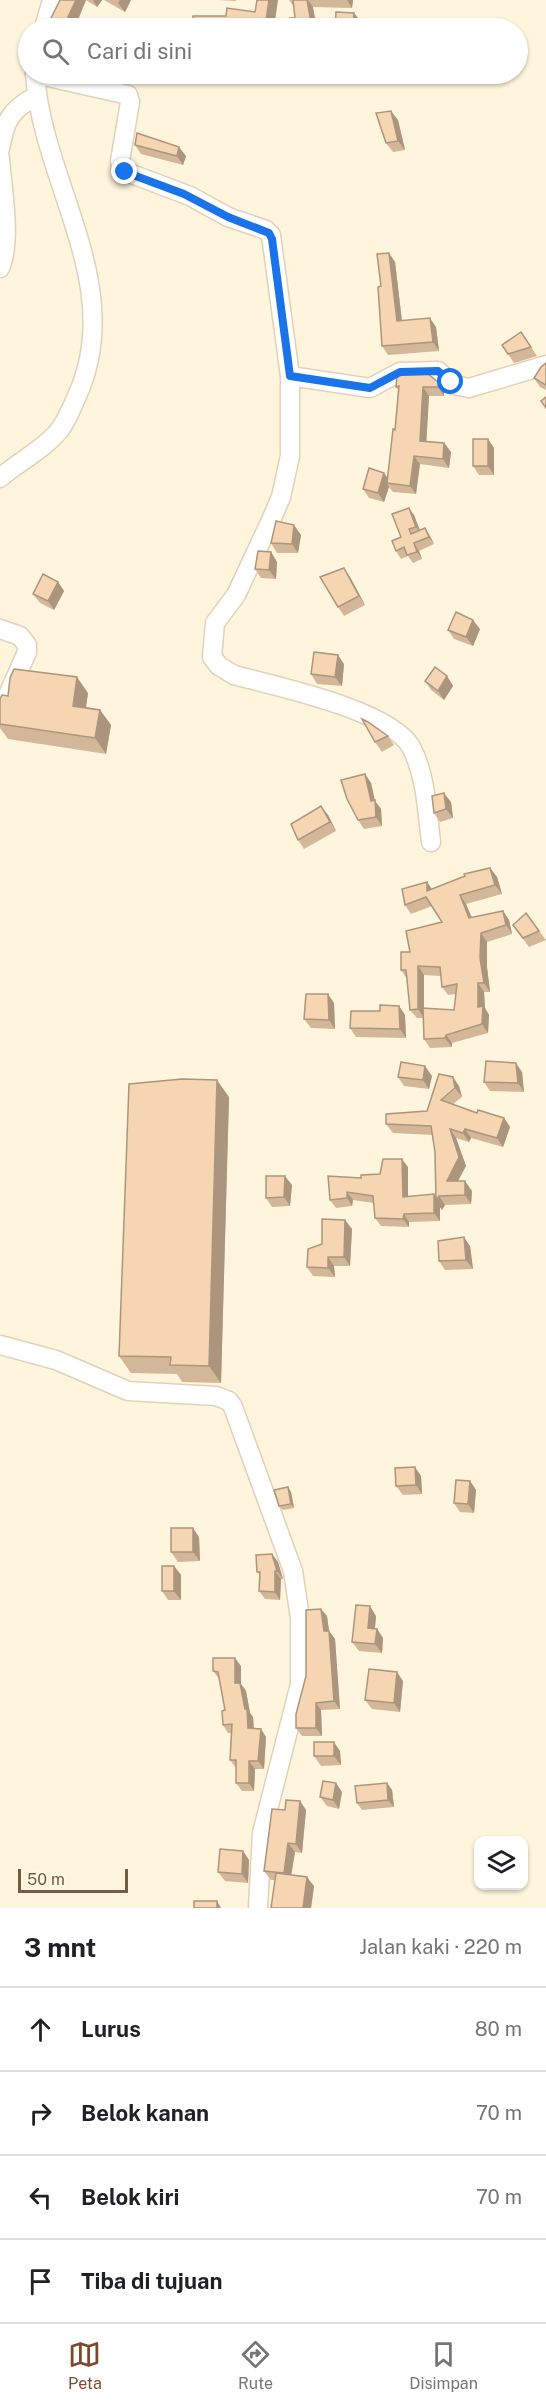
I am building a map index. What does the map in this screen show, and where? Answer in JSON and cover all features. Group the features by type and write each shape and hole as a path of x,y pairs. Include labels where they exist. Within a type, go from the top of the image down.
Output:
{"street":[{"path":"47,18 52,0"},
{"path":"0,478 55,436 82,383 94,328 88,273 79,239 57,178 36,96 35,84"},
{"path":"79,84 128,95 130,102 120,161 121,170 190,196 228,217 269,233 272,239 290,376 291,438 286,475 281,497 236,595 215,623 212,657 219,666 234,675 334,702 374,718 401,736 410,745 422,777 431,842"},
{"path":"0,149 5,125 13,112 36,96"},
{"path":"0,158 6,226 6,255 0,268"},
{"path":"290,376 370,388 400,372 438,371 454,385 469,388 546,365"},
{"path":"0,629 20,636 27,645 27,652 0,713"},
{"path":"0,1346 56,1360 128,1391 216,1396 229,1401 233,1407 293,1571 300,1618 300,1684 262,1833 258,1908"}],"building":[{"path":"60,0 76,0 68,17 70,18 51,18"},
{"path":"257,0 269,0 266,18 193,18 193,16 226,16 227,8 255,12"},
{"path":"293,0 307,0 310,18 295,18"},
{"path":"336,12 354,13 354,18 336,18"},
{"path":"391,111 398,141 386,143 376,113"},
{"path":"137,133 179,147 177,156 135,145"},
{"path":"389,253 397,321 430,318 433,342 382,346 378,287 381,286 377,254"},
{"path":"521,332 531,347 508,354 502,345"},
{"path":"546,363 546,385 534,378"},
{"path":"397,374 428,374 438,382 438,387 423,387 420,441 444,443 443,459 414,456 410,486 387,483 393,429 395,430 399,386 396,387"},
{"path":"546,397 546,408 541,401"},
{"path":"473,439 488,439 488,466 473,466"},
{"path":"369,468 384,473 378,493 363,489"},
{"path":"409,508 416,527 409,529 411,534 425,528 429,537 414,543 417,552 407,555 404,547 396,551 392,541 401,537 392,514"},
{"path":"276,521 294,525 292,544 271,543"},
{"path":"258,551 271,552 269,570 255,569"},
{"path":"344,568 359,596 338,607 320,577"},
{"path":"43,574 58,582 48,601 33,594"},
{"path":"456,612 473,620 466,637 448,630"},
{"path":"314,652 338,655 335,677 311,674"},
{"path":"435,667 447,676 438,691 425,681"},
{"path":"14,669 77,677 73,706 100,710 95,738 0,724 0,699 2,695 8,696 10,678"},
{"path":"362,719 368,722 388,736 375,742"},
{"path":"365,774 371,801 375,800 376,817 358,820 347,799 341,780"},
{"path":"444,793 446,809 434,813 432,796"},
{"path":"321,806 330,822 298,840 291,824"},
{"path":"490,868 495,885 460,895 469,918 503,911 506,925 481,933 480,958 484,983 478,983 478,1007 483,1006 482,1024 446,1035 445,1038 424,1039 423,1008 454,1010 457,984 442,987 440,967 418,966 418,1009 410,1010 406,970 401,970 401,952 410,952 406,931 442,922 426,897 405,905 402,889 427,882 427,891 465,876 464,874"},
{"path":"526,913 539,931 523,938 513,925"},
{"path":"306,994 328,994 329,1020 304,1019"},
{"path":"380,1005 399,1006 400,1029 350,1028 351,1011 380,1011"},
{"path":"486,1061 516,1063 518,1083 484,1082"},
{"path":"401,1062 425,1066 423,1080 398,1077"},
{"path":"439,1074 453,1077 455,1088 441,1100 477,1113 478,1110 504,1118 497,1138 465,1129 463,1133 450,1129 459,1157 447,1181 465,1181 465,1195 439,1196 436,1201 435,1152 431,1126 386,1124 386,1114 427,1111"},
{"path":"182,1079 217,1080 209,1366 170,1365 171,1357 119,1356 129,1084"},
{"path":"383,1159 402,1159 403,1197 434,1194 434,1213 404,1214 403,1219 375,1218 373,1196 347,1192 347,1198 330,1200 328,1176 361,1178 361,1175 380,1174"},
{"path":"266,1176 285,1176 284,1197 266,1198"},
{"path":"322,1219 345,1220 344,1257 328,1257 328,1268 307,1267 308,1249 322,1244"},
{"path":"464,1237 466,1260 439,1261 438,1241"},
{"path":"415,1467 416,1485 396,1486 395,1468"},
{"path":"456,1480 470,1481 468,1504 454,1503"},
{"path":"288,1487 291,1504 279,1506 274,1490"},
{"path":"171,1528 193,1528 193,1552 171,1552"},
{"path":"272,1554 277,1571 275,1571 275,1592 259,1591 260,1572 257,1572 256,1555"},
{"path":"162,1566 174,1566 174,1591 162,1591"},
{"path":"356,1605 370,1606 368,1628 377,1629 375,1644 352,1642"},
{"path":"321,1609 324,1631 329,1631 334,1701 316,1703 316,1728 296,1728 296,1714 306,1676 306,1610"},
{"path":"213,1658 235,1658 235,1683 240,1683 245,1709 247,1709 248,1728 261,1729 258,1761 249,1761 249,1783 236,1783 236,1760 230,1760 232,1724 223,1725 222,1711 225,1710 218,1672 213,1671"},
{"path":"369,1669 397,1672 394,1703 365,1700"},
{"path":"314,1742 334,1742 334,1756 314,1756"},
{"path":"323,1781 336,1783 333,1800 320,1797"},
{"path":"387,1783 388,1800 357,1803 355,1786"},
{"path":"286,1800 300,1801 296,1844 288,1843 284,1873 264,1871 272,1809 285,1810"},
{"path":"220,1849 243,1851 242,1874 218,1872"},
{"path":"276,1873 307,1877 303,1908 271,1908"},
{"path":"194,1901 217,1901 217,1908 194,1908"}],"route":[{"path":"125,172 190,196 228,217 269,233 272,239 290,376 370,388 400,372 438,371 451,382"}]}
